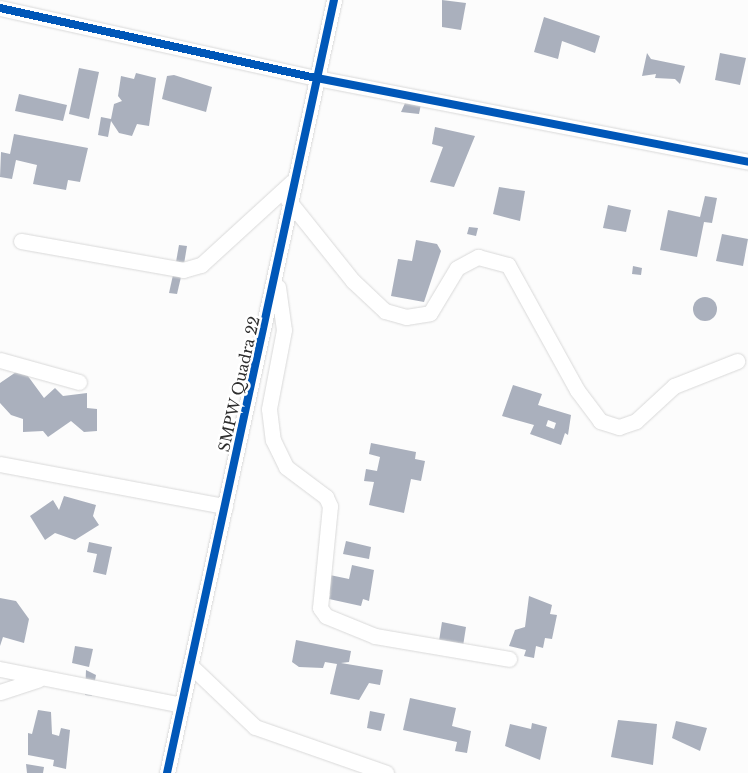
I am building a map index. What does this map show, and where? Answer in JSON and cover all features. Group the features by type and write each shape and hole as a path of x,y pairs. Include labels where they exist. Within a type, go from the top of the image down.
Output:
{"street":[{"name":"SMPW Quadra 22","path":"167,773 181,705 192,667 225,506 277,276 288,200 334,0"},
{"path":"0,8 317,78 748,162"},
{"path":"21,241 183,270 201,265 292,182"},
{"path":"288,200 353,281 385,311 406,317 430,313 457,268 478,258 508,265 576,390 600,421 619,427 636,421 674,386 737,361"},
{"path":"277,276 284,330 269,409 272,432 286,467 326,497 330,506 320,608 326,616 375,636 509,659"},
{"path":"0,360 79,382"},
{"path":"0,464 225,506"},
{"path":"192,667 255,727 386,773"},
{"path":"0,669 38,680 181,705"},
{"path":"0,692 38,680"}],"building":[{"path":"442,0 466,3 461,30 442,27"},
{"path":"544,17 600,36 595,53 562,41 558,59 534,52"},
{"path":"647,53 651,59 685,66 680,84 675,79 655,78 656,74 642,76"},
{"path":"720,53 746,58 740,85 715,80"},
{"path":"79,68 99,72 89,119 69,114"},
{"path":"136,73 156,78 149,126 137,124 132,136 119,133 111,121 108,137 98,135 101,117 111,119 114,104 122,101 118,96 121,76 134,79"},
{"path":"174,75 212,87 206,112 162,99 167,76"},
{"path":"19,94 67,105 63,121 15,111"},
{"path":"406,101 421,104 419,114 401,112"},
{"path":"435,127 475,136 454,187 430,182 443,147 432,144"},
{"path":"14,134 88,148 80,182 68,180 66,190 33,184 37,165 16,160 12,179 0,177 1,152 10,154"},
{"path":"499,187 525,191 520,221 493,214"},
{"path":"705,196 717,198 712,223 704,222 697,257 660,250 668,210 700,217"},
{"path":"608,205 631,210 626,232 603,228"},
{"path":"469,227 478,228 476,236 467,234"},
{"path":"722,234 748,239 743,266 716,261"},
{"path":"416,240 437,244 441,251 424,302 391,296 398,259 412,261"},
{"path":"179,245 187,246 184,264 176,262"},
{"path":"633,266 642,268 641,275 632,274"},
{"path":"173,275 181,277 177,294 169,293"},
{"path":"705,297 710,298 716,304 716,314 710,320 705,321 700,320 694,314 693,309 694,304 700,298"},
{"path":"22,368 44,398 55,388 63,396 87,393 87,408 97,409 97,431 84,432 71,421 48,437 43,431 23,432 23,419 11,415 0,403 0,383"},
{"path":"513,385 542,394 538,405 571,415 568,435 565,433 561,445 530,434 534,425 502,416","holes":["548,420 556,423 554,429 546,426"]},
{"path":"371,443 416,452 415,459 425,461 421,481 411,479 404,513 369,505 374,482 364,481 366,469 377,471 380,457 369,454"},
{"path":"64,496 96,505 93,516 99,525 75,540 55,533 45,540 30,516 53,500 59,510"},
{"path":"346,541 371,547 369,559 343,554"},
{"path":"89,542 112,547 106,575 93,572 97,554 87,552"},
{"path":"352,565 374,570 369,601 363,599 361,606 329,599 330,594 321,592 325,574 349,579"},
{"path":"529,596 552,605 550,614 557,615 552,639 545,638 543,648 536,646 534,658 524,656 526,650 509,646 515,630 525,627"},
{"path":"0,598 16,601 29,619 24,643 3,637 0,646"},
{"path":"442,622 466,627 463,646 439,641"},
{"path":"296,640 351,651 349,662 341,663 383,670 380,685 369,683 359,700 330,694 337,664 325,662 323,668 299,667 292,662"},
{"path":"75,646 93,649 89,667 72,663"},
{"path":"86,670 96,675 92,696 85,695"},
{"path":"410,698 456,708 452,726 471,731 467,753 455,751 457,742 403,730"},
{"path":"38,710 51,712 52,734 59,736 61,728 70,730 66,769 53,766 54,760 28,755 28,733 32,734"},
{"path":"370,711 385,714 381,731 367,728"},
{"path":"618,720 657,724 653,765 611,757"},
{"path":"676,721 707,728 700,751 672,738"},
{"path":"532,723 547,727 540,760 505,746 510,724 531,729"},
{"path":"26,764 44,767 43,773 27,773"}],"cycle path":[{"path":"167,773 334,0"},
{"path":"0,8 317,78 748,162"}]}
